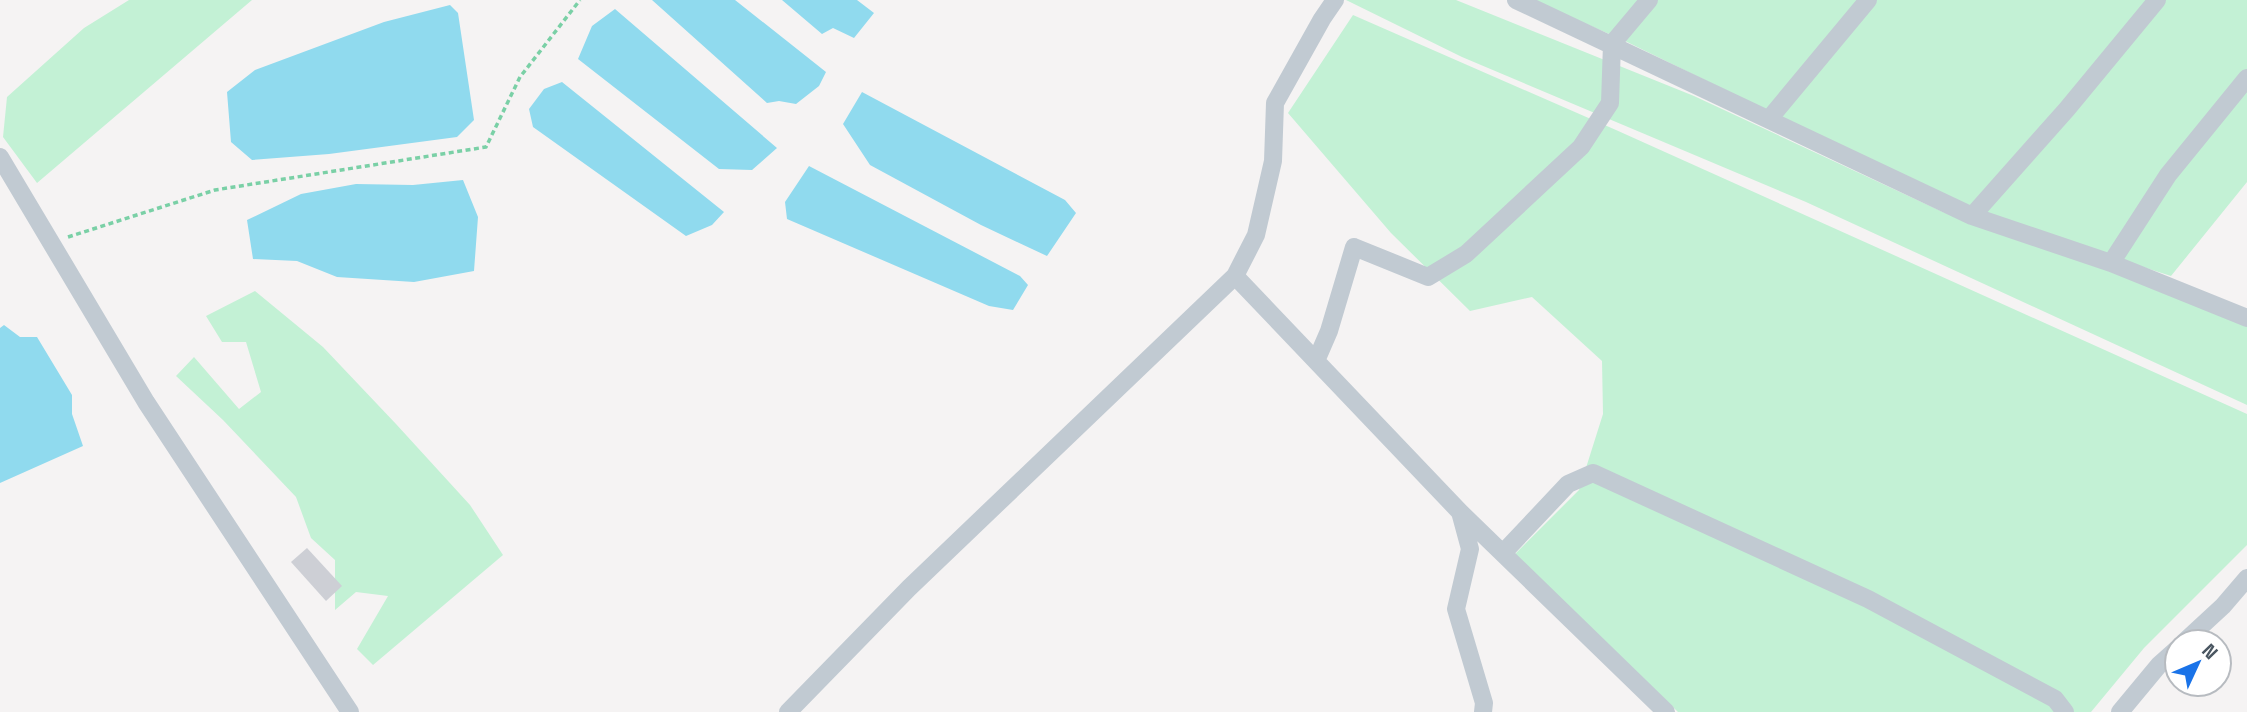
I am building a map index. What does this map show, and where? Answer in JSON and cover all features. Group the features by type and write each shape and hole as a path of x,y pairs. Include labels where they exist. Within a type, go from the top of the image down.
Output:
{"street":[{"path":"788,712 909,588 1235,276 1256,235 1273,161 1275,103 1335,0"},
{"path":"1516,0 1972,216 2111,263 2247,318"},
{"path":"1316,361 1329,331 1354,247 1428,276 1466,254 1581,147 1609,103 1612,44 1649,0"},
{"path":"1769,119 1868,0"},
{"path":"1972,216 2067,109 2157,0"},
{"path":"2111,263 2168,174 2247,78"},
{"path":"0,157 146,402 350,712"},
{"path":"1235,276 1460,512 1665,712"},
{"path":"1503,553 1568,484 1592,473 1868,600 2055,699 2065,712"},
{"path":"1460,512 1470,549 1456,609 1484,704 1483,712"},
{"path":"2199,628 2247,578"},
{"path":"2120,712 2163,661"}],"path":[{"path":"52,242 215,190 486,147 520,77 580,0"}],"green space":[{"path":"129,0 252,0 37,183 3,137 7,97 84,28"},
{"path":"1346,0 1456,0 1694,96 1943,212 2176,291 2247,326 2247,405 1806,202 1462,57"},
{"path":"1532,0 2247,0 2247,182 2171,276 1981,215 1625,41"},
{"path":"1353,15 1616,130 2247,414 2247,545 2144,648 2091,712 1678,712 1515,554 1579,490 1603,414 1602,361 1532,297 1470,311 1391,233 1288,113"},
{"path":"255,291 323,347 396,424 470,505 503,555 373,665 357,649 388,596 356,592 335,610 335,560 311,538 296,497 223,420 176,376 194,357 239,409 261,392 246,342 222,342 206,316"}],"water":[{"path":"652,0 735,0 826,72 819,86 796,104 779,101 767,103"},
{"path":"782,0 857,0 874,13 854,38 833,28 822,34"},
{"path":"450,5 458,13 474,120 457,137 329,154 252,160 231,142 227,92 255,70 384,22"},
{"path":"615,9 777,148 752,170 719,169 578,59 592,26"},
{"path":"562,82 724,212 712,225 686,236 533,127 529,109 544,89"},
{"path":"862,92 1065,200 1076,213 1047,256 981,225 870,165 843,124"},
{"path":"809,166 1020,276 1028,285 1013,310 989,306 787,219 785,202"},
{"path":"463,180 478,217 474,271 414,282 337,277 297,261 253,259 247,220 301,194 356,184 413,185"},
{"path":"4,325 20,337 37,337 72,395 72,414 83,446 0,483 0,328"}],"building":[{"path":"307,548 342,586 326,601 291,562"}]}
